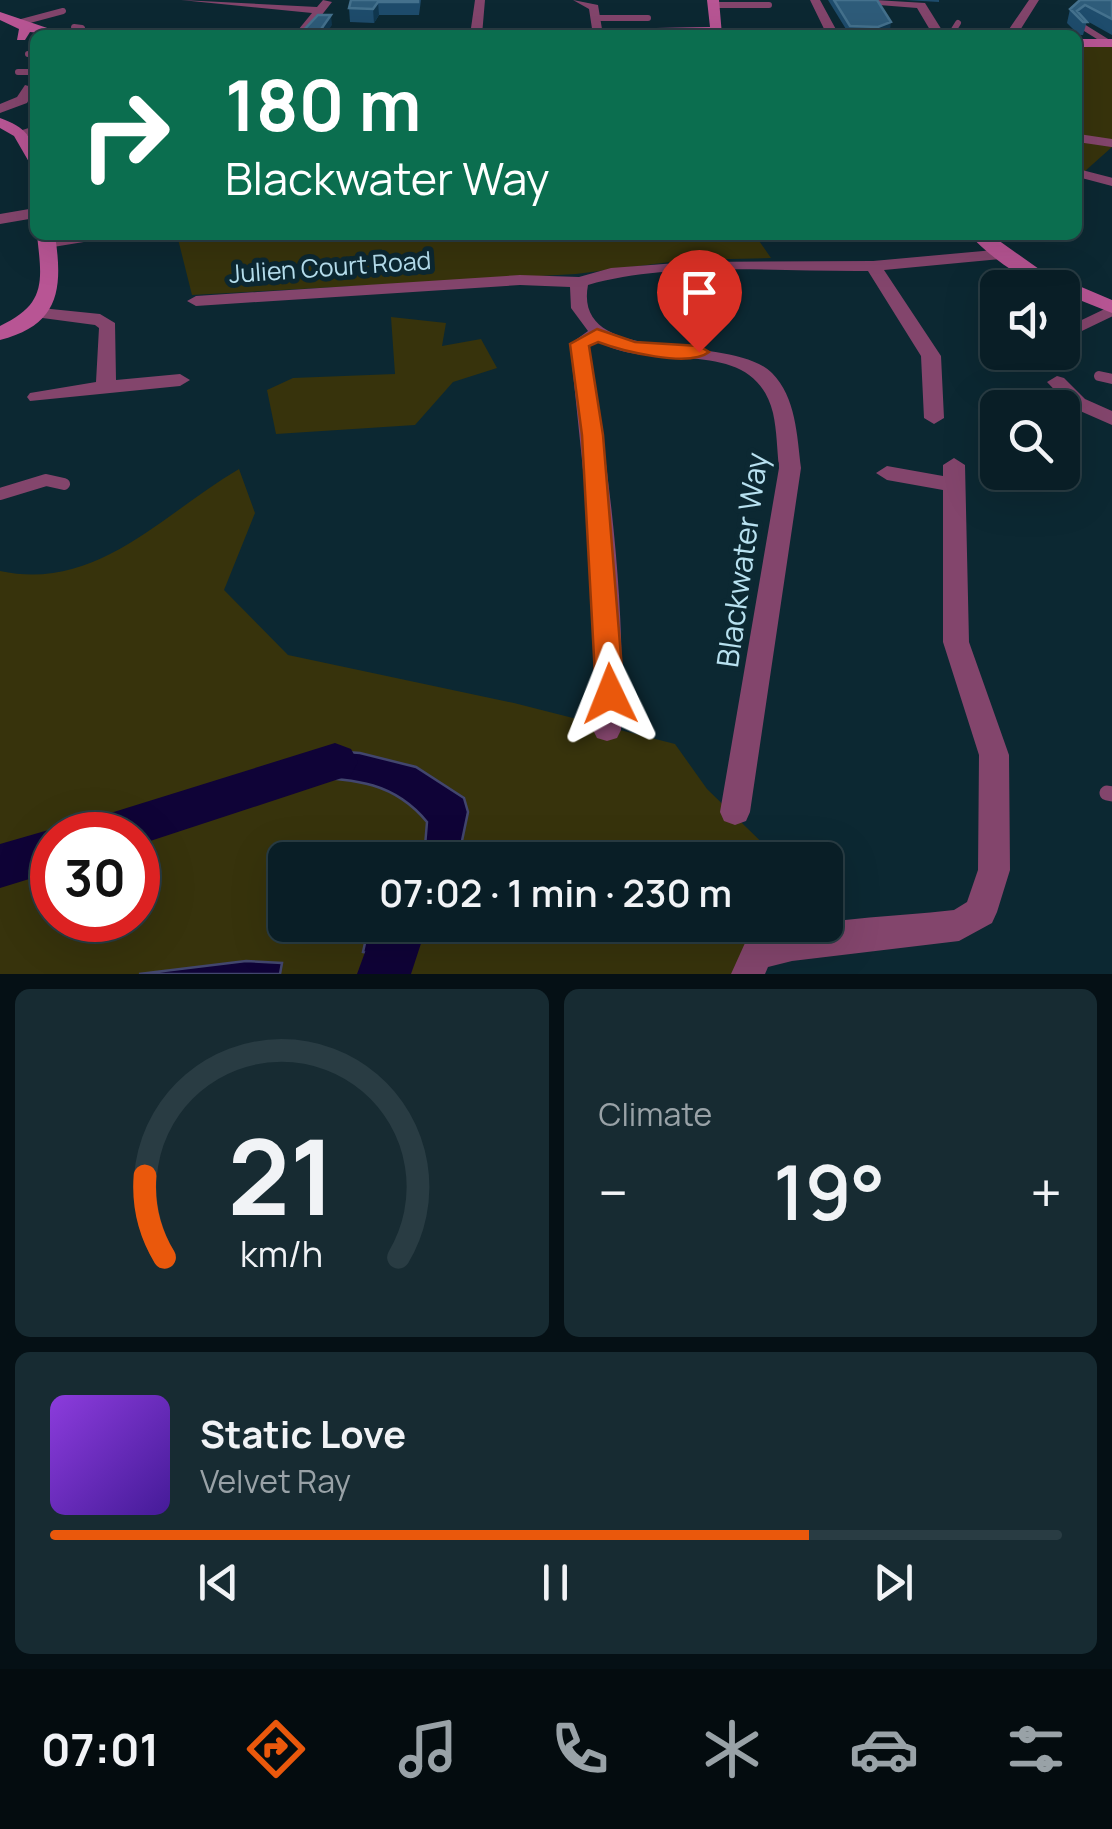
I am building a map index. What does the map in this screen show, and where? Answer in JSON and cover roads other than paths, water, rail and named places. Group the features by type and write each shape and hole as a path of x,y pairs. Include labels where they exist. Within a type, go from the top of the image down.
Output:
{"street":[{"path":"186,0 318,10"},
{"path":"304,30 329,0"},
{"path":"477,30 480,0"},
{"path":"578,0 594,7 598,30"},
{"path":"816,0 831,30"},
{"path":"1014,30 1034,0"},
{"path":"879,2 921,5 936,30"},
{"path":"710,30 714,3"},
{"path":"0,16 25,31"},
{"path":"0,38 25,31"},
{"path":"1082,40 1111,43"},
{"path":"0,109 29,96"},
{"path":"0,122 27,132"},
{"path":"0,219 30,214"},
{"path":"41,313 50,296 47,240"},
{"path":"986,240 1032,273 1112,309"},
{"name":"Julien Court Road","path":"196,301 534,279 580,282 611,272 690,267 874,266 1004,254"},
{"path":"874,266 930,356 934,418"},
{"path":"580,282 575,295 597,334 579,344 598,498 610,694 607,730"},
{"path":"0,334 41,313 100,320 108,328 106,387"},
{"name":"Blackwater Way","path":"597,334 632,348 699,352 738,360 771,383 783,413 790,439 790,468 735,812"},
{"path":"37,397 180,380"},
{"path":"1057,382 1078,402 1112,418"},
{"path":"748,974 757,954 792,945 959,925 980,912 994,870 994,755 956,642 953,475 887,473"}],"lane":[{"path":"714,3 769,6"},
{"path":"50,9 80,14"},
{"path":"25,31 63,11"},
{"path":"596,18 648,18"},
{"path":"953,30 958,23"},
{"path":"1080,25 1111,43"},
{"path":"74,27 82,28 79,30"},
{"path":"18,72 30,72"},
{"path":"1082,139 1112,144"},
{"path":"1082,174 1112,182"},
{"path":"1080,326 1112,309"},
{"path":"1098,376 1112,380"},
{"path":"0,494 46,480 64,484"}],"waterway":[{"path":"160,818 335,762"},
{"path":"0,866 30,857"},
{"path":"384,974 395,942"}]}
